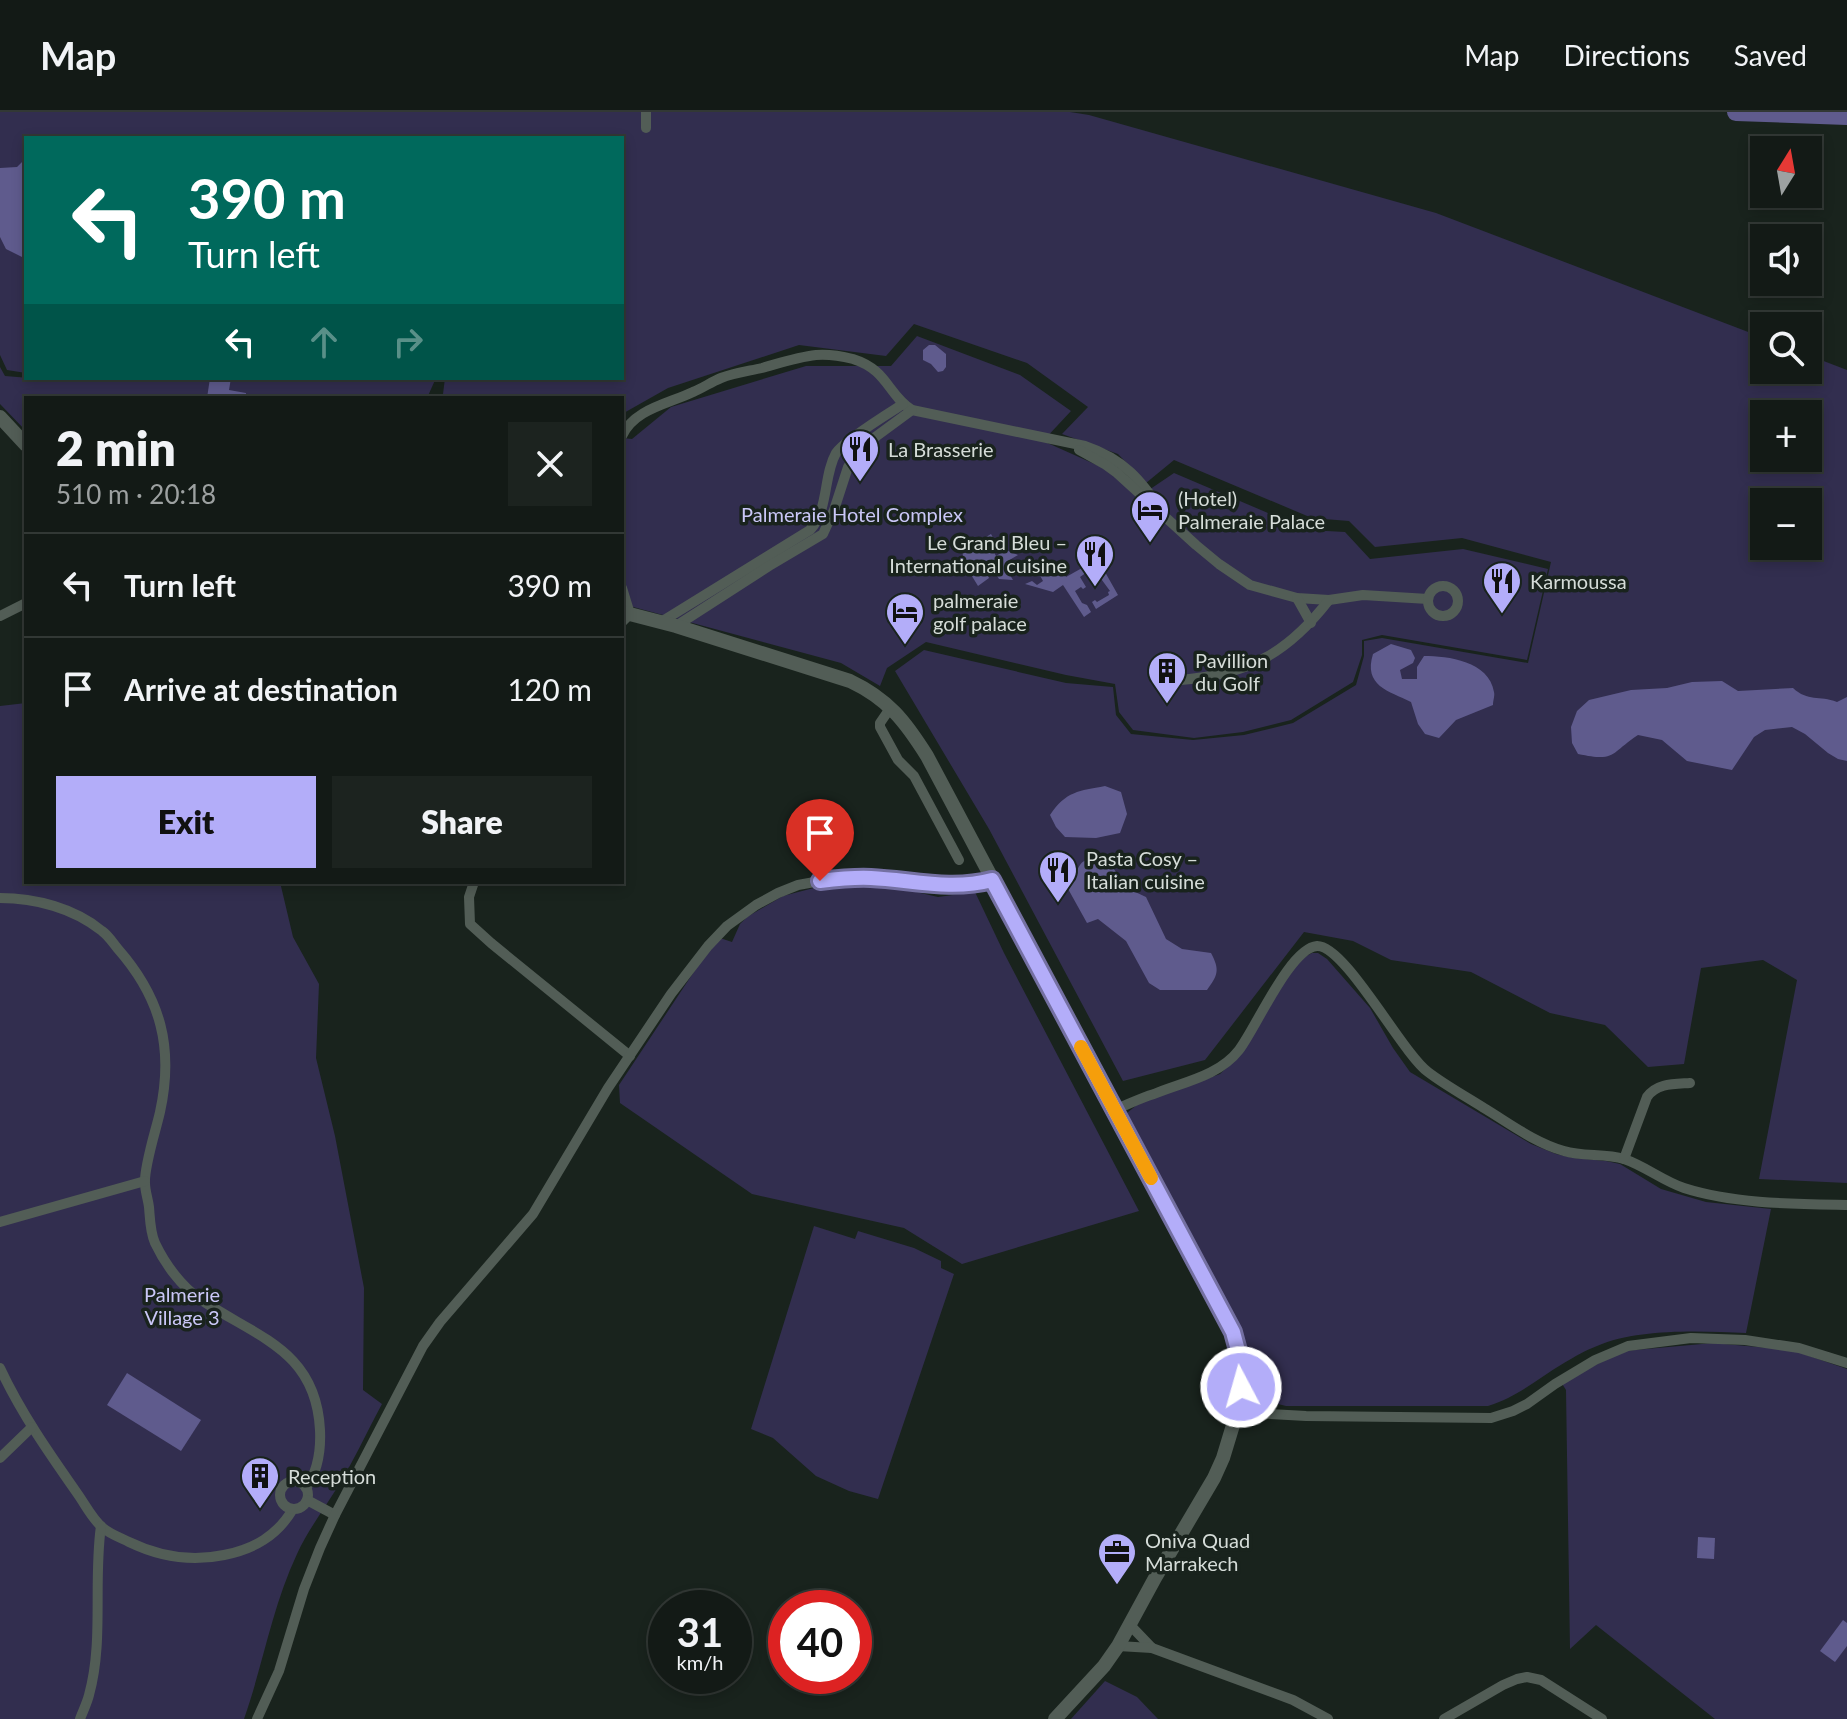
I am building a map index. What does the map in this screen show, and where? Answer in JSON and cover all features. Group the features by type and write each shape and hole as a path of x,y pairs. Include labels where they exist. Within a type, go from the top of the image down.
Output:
{"street":[{"path":"646,112 646,128"},
{"path":"624,433 635,419 648,410 721,378 818,355 834,355 873,368 907,407 1066,443 1106,465 1207,555 1250,585 1297,598 1329,600 1363,595 1428,599"},
{"path":"766,562 823,534 852,458 907,407"},
{"path":"668,624 810,530 816,524 830,468 839,448 907,407"},
{"path":"0,417 24,443"},
{"path":"1297,598 1311,623"},
{"path":"1181,680 1234,672 1257,662 1286,646 1311,623 1329,600"},
{"path":"0,616 24,604"},
{"path":"625,616 668,624 850,681 871,691 891,707 908,727 927,756 1233,1332 1240,1358 1241,1387 1237,1412 1214,1478 1118,1646 1104,1666 1055,1719"},
{"path":"891,707 880,727 898,760 914,776 959,860"},
{"path":"257,1719 279,1671 304,1589 335,1515 423,1346 533,1214 605,1094 671,994 718,935 756,905 798,885 855,878 949,886 992,880"},
{"path":"473,884 469,897 470,924 630,1056"},
{"path":"0,898 21,898 67,910 103,931 139,976 156,1007 165,1041 166,1077 145,1181 154,1240 177,1278 197,1297 283,1350 299,1369 312,1391 319,1418 321,1445 306,1488"},
{"path":"1114,1110 1220,1069 1231,1060 1294,960 1316,946 1328,948 1337,957 1414,1059 1430,1074 1546,1144 1564,1151 1624,1159 1658,1177 1701,1193 1778,1202 1847,1205"},
{"path":"1624,1159 1652,1090 1659,1086 1690,1083"},
{"path":"0,1222 145,1181"},
{"path":"1237,1412 1491,1418 1527,1404 1612,1351 1691,1338 1777,1344 1847,1363"},
{"path":"0,1368 32,1427 101,1526 148,1551 178,1558 209,1558 241,1552 265,1541 278,1530 293,1509"},
{"path":"0,1458 32,1427"},
{"path":"291,1481 297,1481 306,1488 307,1500 304,1505 287,1508 280,1499 281,1488 291,1481"},
{"path":"307,1500 335,1515"},
{"path":"80,1719 89,1695 95,1658 97,1561 101,1526"},
{"path":"1130,1625 1152,1648"},
{"path":"1118,1646 1152,1648 1293,1700 1328,1719"},
{"path":"1444,1719 1503,1685 1527,1677 1541,1680 1602,1719"}],"green space":[{"path":"0,112 1070,112 1436,213 1750,333 1750,384 1822,384 1822,360 1847,370 1847,1183 1759,1179 1797,980 1763,960 1701,968 1684,1064 1648,1067 1605,1025 1550,1013 1471,972 1391,960 1353,941 1304,932 1205,1060 1123,1081 989,829 895,671 924,650 1066,683 1113,687 1116,715 1131,734 1193,740 1244,735 1293,723 1356,685 1364,656 1364,641 1382,638 1528,663 1551,562 1462,538 1375,547 1349,521 1312,518 1174,460 1146,483 1118,454 1062,434 1088,407 1027,363 914,324 886,356 799,345 668,388 624,413 624,396 443,394 445,380 624,380 624,136 24,136 24,373 7,370 0,355"},
{"name":"Palmeraie Hotel Complex","path":"917,336 1020,375 1071,411 1043,441 1108,470 1140,496 1174,473 1308,530 1345,532 1370,559 1463,549 1548,569 1527,660 1382,635 1362,640 1362,655 1353,682 1291,720 1243,732 1194,738 1133,730 1119,712 1115,684 926,642 887,668 880,686 841,663 624,605 624,438 632,439 671,407 806,366 891,366"},
{"path":"0,367 5,376 24,378 24,380 435,380 428,396 24,396 24,429 0,404"},
{"name":"Palmerie Village 3","path":"24,703 24,884 280,884 293,937 319,984 316,1058 335,1136 364,1288 363,1390 382,1404 288,1574 244,1719 0,1719 0,706"},
{"path":"829,884 890,886 938,897 975,892 1139,1211 962,1264 904,1228 752,1194 620,1103 619,1085 717,937 732,942 740,924 747,917 783,896"},
{"path":"1312,953 1327,959 1370,1008 1410,1072 1531,1144 1556,1154 1620,1164 1661,1189 1706,1202 1771,1209 1746,1333 1650,1333 1613,1340 1580,1354 1518,1393 1488,1406 1286,1406 1258,1399 1248,1392 1247,1377 1126,1120 1127,1113 1138,1104 1220,1074 1231,1063 1291,971"},
{"path":"814,1226 855,1239 858,1231 914,1248 941,1261 941,1268 954,1274 878,1499 849,1491 816,1476 773,1438 751,1429"},
{"path":"1713,1343 1792,1350 1847,1369 1847,1719 1715,1719 1596,1625 1570,1649 1566,1390 1561,1382 1624,1351"},
{"path":"1105,1681 1137,1697 1158,1719 1071,1719"}],"shaded area":[{"path":"24,160 24,258 6,249 0,237 0,168 17,167"},
{"path":"935,345 946,354 943,371 938,372 923,360 923,350"},
{"path":"210,380 231,380 229,390 246,393 246,396 207,396"},
{"path":"991,534 998,547 993,550 996,556 1006,550 1018,555 1006,562 1008,565 1005,567 1013,580 999,579 993,569 987,573 989,578 978,586 960,558 963,556 962,550 980,547 978,542"},
{"path":"1031,559 1059,566 1066,577 1098,559 1103,568 1096,571 1093,568 1080,577 1086,587 1075,591 1091,612 1084,617 1063,585 1053,592 1025,584 1032,581 1037,585 1043,581"},
{"path":"1105,572 1118,595 1096,609 1092,602 1109,595 1110,591 1099,576"},
{"path":"1391,644 1411,650 1415,658 1413,663 1400,670 1402,679 1417,679 1417,667 1424,656 1466,662 1484,673 1491,682 1493,705 1456,720 1439,738 1425,734 1418,724 1411,702 1380,686 1372,673 1373,654"},
{"path":"1722,681 1738,691 1793,688 1809,697 1837,702 1847,697 1847,761 1828,753 1792,727 1765,730 1754,737 1732,770 1687,761 1662,740 1638,735 1606,757 1578,754 1572,743 1571,727 1577,711 1589,700 1631,690"},
{"path":"1105,786 1121,792 1127,814 1120,833 1096,838 1065,837 1050,815 1056,807 1074,793"},
{"path":"1103,856 1131,890 1146,897 1166,939 1182,949 1211,953 1216,972 1207,990 1160,990 1149,983 1126,941 1098,919 1087,923 1067,887 1082,863"},
{"path":"127,1373 201,1420 181,1451 107,1405"},
{"path":"1698,1537 1715,1538 1714,1559 1697,1558"},
{"path":"1843,1620 1847,1623 1847,1646 1835,1662 1820,1651"}],"waterway":[{"path":"1736,112 1847,116"}],"slow traffic":[{"path":"1081,1047 1151,1178"}],"place":[{"name":"La Brasserie","path":"860,483"},
{"name":"(Hotel) Palmeraie Palace","path":"1150,544"},
{"name":"Le Grand Bleu – International cuisine","path":"1095,588"},
{"name":"Karmoussa","path":"1502,615"},
{"name":"palmeraie golf palace","path":"905,646"},
{"name":"Pavillion du Golf","path":"1167,705"},
{"name":"Pasta Cosy – Italian cuisine","path":"1058,904"},
{"name":"Reception","path":"260,1510"},
{"name":"Oniva Quad Marrakech","path":"1117,1586"}],"route":[{"path":"820,881 874,878 959,886 992,880 1233,1332 1240,1358 1241,1387"}]}
